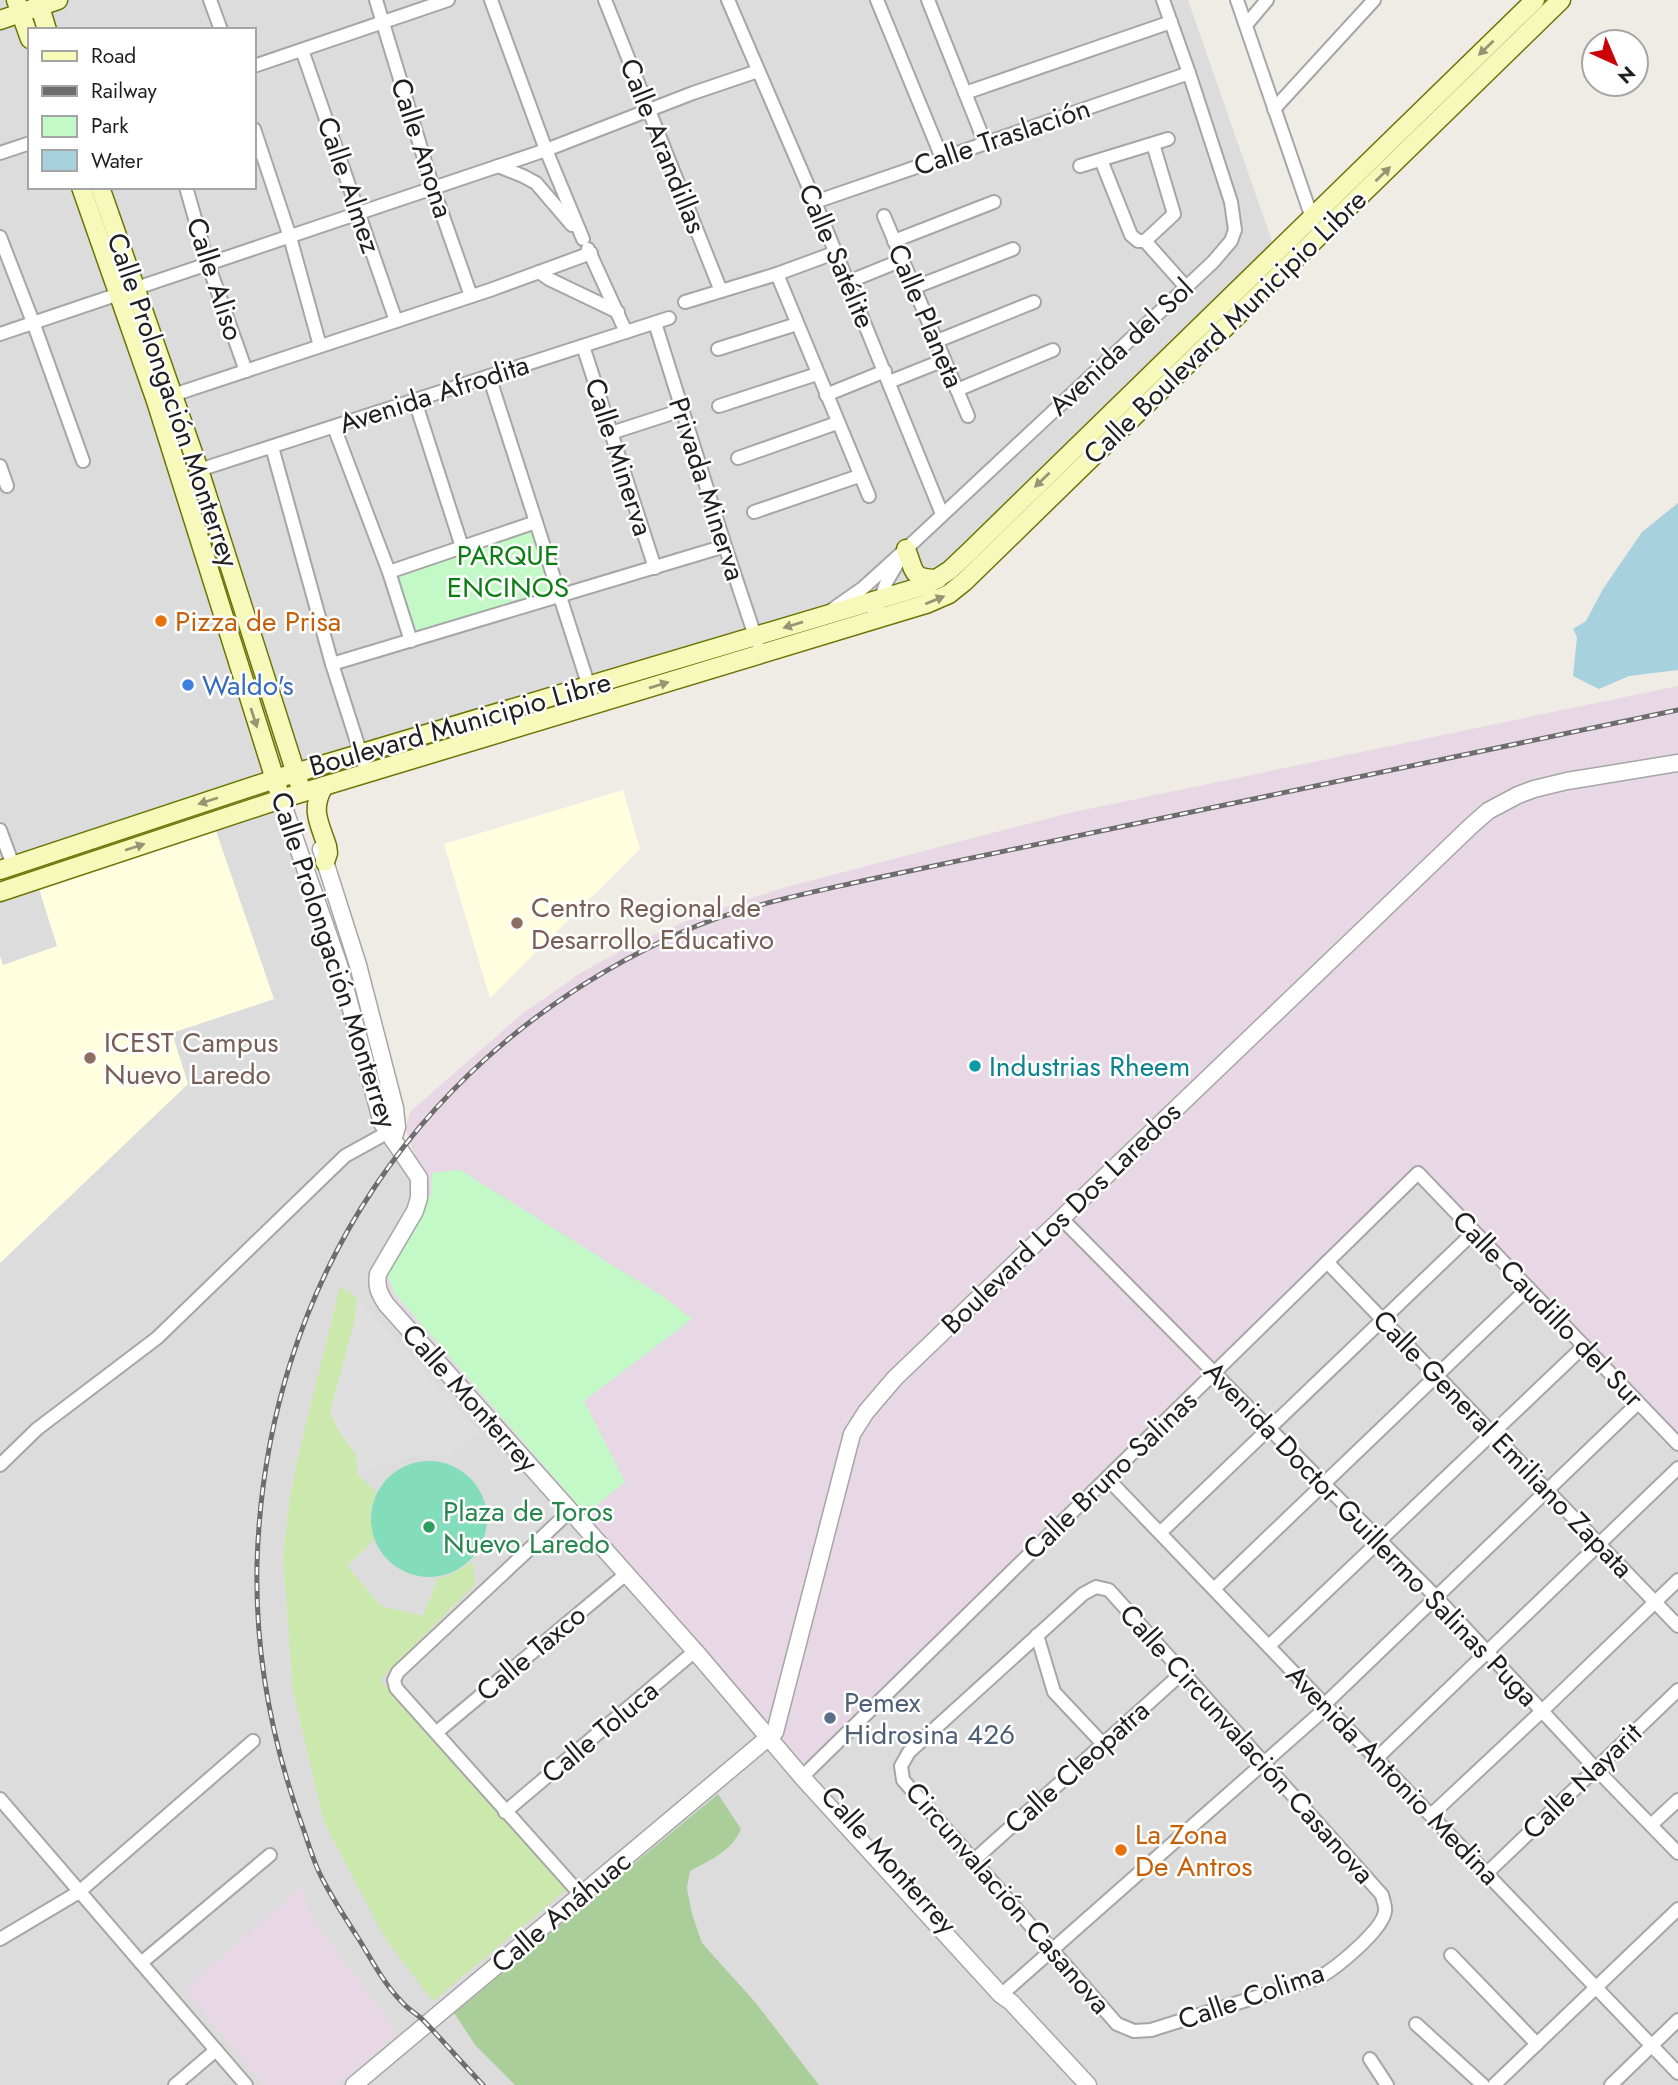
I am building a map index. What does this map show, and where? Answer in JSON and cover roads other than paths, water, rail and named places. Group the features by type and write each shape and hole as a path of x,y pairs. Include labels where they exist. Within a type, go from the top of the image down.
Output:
{"main road":[{"path":"0,20 19,6 58,0"},
{"name":"Calle Boulevard Municipio Libre","path":"882,599 938,579 970,551 1535,0"},
{"name":"Calle Boulevard Municipio Libre","path":"870,621 926,604 949,594 964,582 1561,0"},
{"path":"39,3 46,28"},
{"path":"19,6 28,32"},
{"name":"Calle Prolongación Monterrey","path":"82,189 126,292 164,398 250,705 281,799"},
{"name":"Calle Prolongación Monterrey","path":"100,189 126,292"},
{"name":"Calle Prolongación Monterrey","path":"164,398 199,470 302,793"},
{"path":"905,549 917,576 922,579 938,579"},
{"name":"Boulevard Municipio Libre","path":"6,868 296,772 882,599"},
{"name":"Boulevard Municipio Libre","path":"0,892 281,799 870,621"},
{"path":"422,735 427,755"},
{"path":"324,786 316,805 327,846 326,862"},
{"path":"83,842 90,862"}],"street":[{"path":"210,0 220,28"},
{"name":"Calle Anona","path":"376,0 433,188 471,296"},
{"path":"256,65 448,0"},
{"path":"491,0 546,150 626,332"},
{"name":"Calle Arandillas","path":"605,0 721,291"},
{"name":"Calle Satélite","path":"728,0 815,202 943,514"},
{"path":"877,0 942,158"},
{"path":"928,0 985,143"},
{"name":"Avenida del Sol","path":"818,617 853,596 905,549 1231,241 1234,230 1231,202 1163,0"},
{"path":"1237,0 1312,218"},
{"path":"1246,25 1267,0"},
{"path":"1275,109 1374,0"},
{"path":"965,93 1171,22"},
{"name":"Calle Almez","path":"302,50 396,321"},
{"path":"0,334 546,150 758,71"},
{"name":"Calle Traslación","path":"815,202 1189,73"},
{"path":"256,135 320,346"},
{"path":"1080,166 1168,139"},
{"path":"0,153 28,144"},
{"path":"1146,241 1174,214 1153,144"},
{"path":"1101,160 1131,234 1138,240 1146,241 1185,286"},
{"path":"498,166 536,183 583,239"},
{"name":"Calle Aliso","path":"187,189 208,264 246,371"},
{"path":"894,241 994,202"},
{"name":"Calle Planeta","path":"884,216 968,415"},
{"path":"0,237 83,461"},
{"path":"913,288 1013,249"},
{"path":"164,398 490,290 591,253"},
{"path":"685,302 777,274 834,253"},
{"path":"848,282 902,260"},
{"path":"539,272 618,312"},
{"path":"777,274 869,496"},
{"path":"937,341 1034,302"},
{"name":"Avenida Afrodita","path":"199,470 669,318"},
{"name":"Privada Minerva","path":"655,323 761,654"},
{"path":"718,349 797,324"},
{"name":"Calle Minerva","path":"583,346 655,568"},
{"path":"957,390 1053,350"},
{"path":"826,395 944,360"},
{"path":"719,407 817,374"},
{"path":"489,376 594,705"},
{"path":"415,401 462,547"},
{"path":"611,433 682,410"},
{"path":"738,458 837,423"},
{"path":"334,427 411,641"},
{"path":"272,447 332,664 367,773"},
{"path":"0,466 7,486"},
{"path":"754,512 859,476"},
{"path":"388,572 536,522"},
{"path":"332,664 725,546"},
{"path":"870,621 882,599 887,581 905,549"},
{"name":"Boulevard Los Dos Laredos","path":"768,1732 852,1434 857,1423 895,1378 1489,811 1518,795 1548,785 1678,763"},
{"name":"Calle Prolongación Monterrey","path":"302,793 349,934 373,1020 395,1108 392,1133"},
{"name":"Calle Prolongación Monterrey","path":"281,799 339,965 378,1112 392,1133"},
{"path":"0,830 6,868"},
{"path":"0,1465 37,1429 157,1338 345,1156 392,1133"},
{"name":"Calle Monterrey","path":"392,1133 419,1178 419,1198 415,1211 378,1274 376,1284 386,1304 1084,2084"},
{"name":"Calle Caudillo del Sur","path":"1418,1173 1678,1444"},
{"name":"Calle Bruno Salinas","path":"805,1774 1418,1173"},
{"name":"Avenida Doctor Guillermo Salinas Puga","path":"1061,1218 1436,1597 1678,1853"},
{"path":"1160,1533 1474,1232"},
{"name":"Calle General Emiliano Zapata","path":"1327,1262 1678,1626"},
{"path":"1214,1589 1528,1288"},
{"path":"1269,1646 1584,1346"},
{"path":"1006,1996 1052,1951 1321,1709 1638,1403"},
{"path":"1377,1758 1678,1468"},
{"name":"Avenida Antonio Medina","path":"1107,1478 1269,1646 1321,1709 1377,1758 1678,2073"},
{"path":"570,1511 398,1672 394,1680 396,1688 581,1895"},
{"name":"Calle Taxco","path":"437,1732 626,1574"},
{"path":"1431,1815 1678,1580"},
{"name":"Circunvalación Casanova","path":"1096,1587 1083,1594 909,1752 901,1766 903,1780 1052,1951 1117,2024 1134,2031"},
{"name":"Calle Circunvalación Casanova","path":"1096,1587 1109,1590 1264,1762 1382,1895 1385,1912"},
{"path":"1037,1635 1054,1692 1103,1744"},
{"name":"Calle Toluca","path":"505,1812 695,1651"},
{"name":"Calle Cleopatra","path":"973,1861 1181,1673"},
{"name":"Calle Nayarit","path":"1487,1873 1678,1690"},
{"name":"Calle Anáhuac","path":"354,2085 581,1895 768,1732"},
{"path":"0,1939 79,1892 253,1741"},
{"path":"0,1799 247,2085"},
{"path":"1651,1825 1678,1800"},
{"path":"141,1963 270,1855"},
{"path":"1494,2085 1678,1909"},
{"name":"Calle Colima","path":"1134,2031 1151,2030 1320,1977 1332,1970 1378,1927 1385,1912"},
{"path":"1451,1955 1537,2044"},
{"path":"1611,2085 1678,2020"},
{"path":"1416,2024 1483,2085"},
{"path":"175,2085 216,2050"},
{"path":"1370,2059 1387,2085"}],"water":[{"path":"1678,503 1678,670 1629,676 1599,689 1573,676 1577,637 1573,629 1586,621 1603,589 1642,532"}],"railway":[{"path":"483,2085 424,2021 403,2003 378,1972 320,1874 292,1796 274,1731 263,1665 257,1598 257,1564 267,1461 290,1363 327,1271 375,1186 435,1109 507,1041 588,982 680,933 724,916 770,902 862,881 1678,710"}],"place":[{"name":"Pizza de Prisa","path":"161,621"},
{"name":"Waldo's","path":"188,685"},
{"name":"Centro Regional de Desarrollo Educativo","path":"517,923"},
{"name":"ICEST Campus Nuevo Laredo","path":"90,1058"},
{"name":"Industrias Rheem","path":"975,1066"},
{"name":"Plaza de Toros Nuevo Laredo","path":"429,1527"},
{"name":"Pemex Hidrosina 426","path":"830,1718"},
{"name":"La Zona De Antros","path":"1121,1850"}],"park label":[{"name":"PARQUE ENCINOS","path":"508,571"}]}
